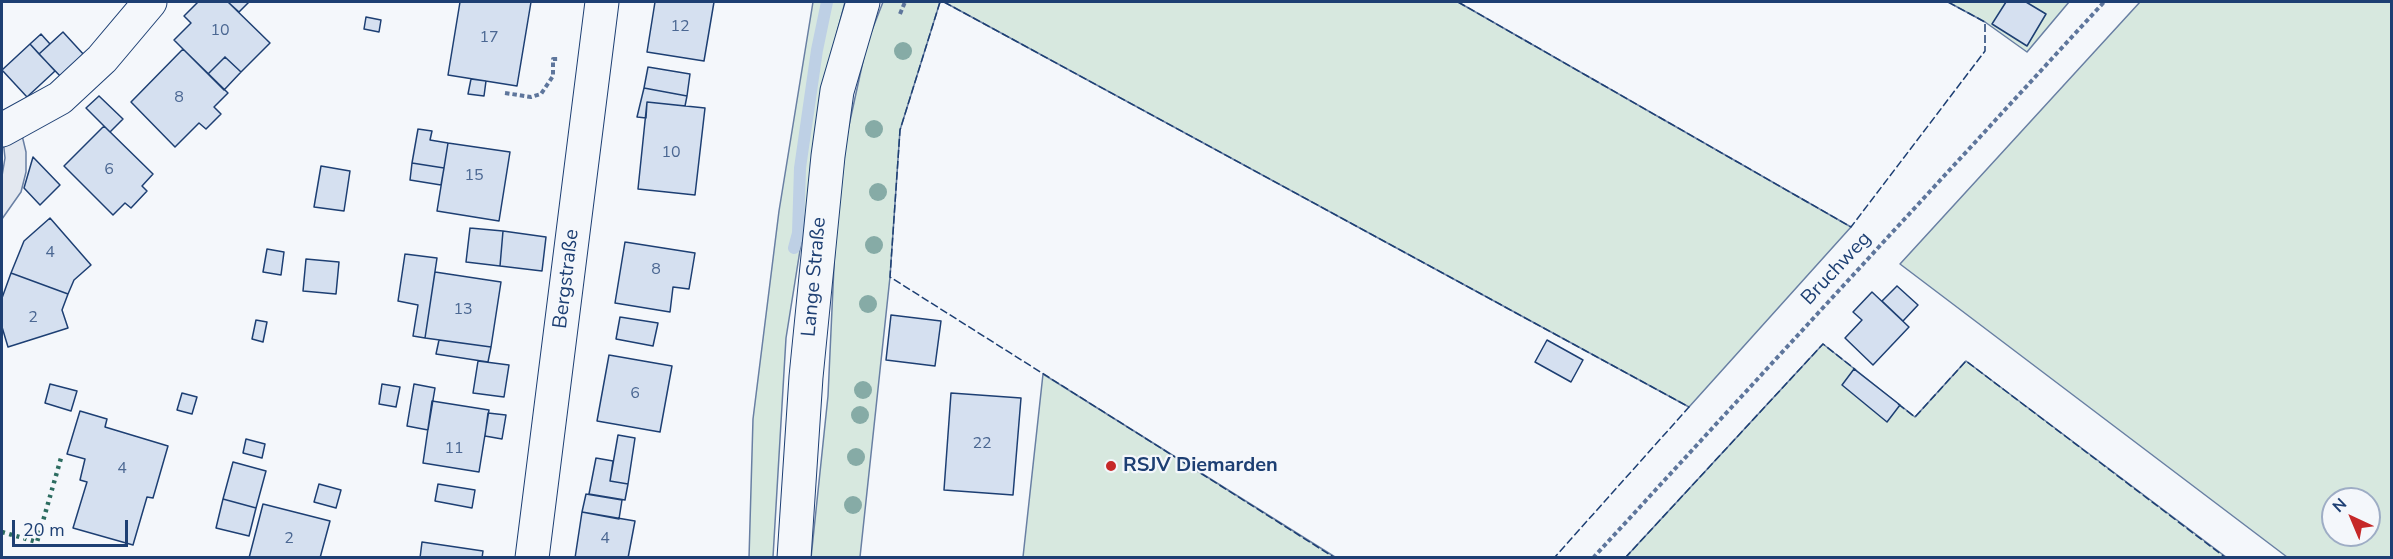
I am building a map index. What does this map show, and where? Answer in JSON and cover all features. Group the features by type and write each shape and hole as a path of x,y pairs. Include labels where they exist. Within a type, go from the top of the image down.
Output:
{"street":[{"path":"2,130 60,98 102,59 150,2"},
{"name":"Bergstraße","path":"532,558 602,2"},
{"name":"Lange Straße","path":"794,558 806,376 828,156 837,91 863,2"}],"path":[{"path":"898,20 905,2"},
{"name":"Bruchweg","path":"1593,558 2104,2"},
{"path":"505,93 531,98 541,94 553,76 554,59"}],"shaded area":[{"path":"813,2 845,2 831,56 786,338 773,557 749,558 753,419 779,211"},
{"path":"883,2 940,2 900,130 890,277 860,557 811,558 828,396 835,244 846,139 867,43"},
{"path":"944,2 1458,2 1851,227 1689,407"},
{"path":"1948,2 2069,2 2027,52 1985,22"},
{"path":"2140,2 2391,2 2391,557 2287,557 1900,264"},
{"path":"21,131 26,152 26,172 21,192 2,219 2,176 5,158 3,139"},
{"path":"1823,344 1915,417 1966,361 2226,557 1625,558"},
{"name":"RSJV Diemarden","path":"1043,374 1335,557 1023,557"}],"building":[{"path":"198,2 228,2 270,43 241,72 225,57 208,74 174,40 191,23 184,16"},
{"path":"228,2 249,2 239,12"},
{"path":"460,2 531,2 517,86 448,75"},
{"path":"655,2 714,2 704,61 647,52"},
{"path":"2006,2 2026,2 2046,14 2027,46 1992,24"},
{"path":"366,17 381,20 379,32 364,29"},
{"path":"63,32 85,56 62,78 39,54"},
{"path":"41,34 50,44 39,54 30,44"},
{"path":"30,44 55,71 27,97 2,70"},
{"path":"183,49 228,93 214,107 221,114 206,129 199,123 175,147 131,102"},
{"path":"225,57 241,72 224,90 208,74"},
{"path":"648,67 690,74 687,96 644,88"},
{"path":"471,79 486,81 484,96 468,94"},
{"path":"644,88 687,96 685,106 647,102 646,118 637,117"},
{"path":"99,96 123,119 110,132 86,108"},
{"path":"647,102 705,108 695,195 638,189"},
{"path":"104,126 153,174 142,186 147,191 131,208 125,203 113,215 64,166"},
{"path":"418,129 432,131 430,140 448,143 444,168 412,163"},
{"path":"448,143 510,152 499,221 437,211"},
{"path":"33,157 60,185 40,205 24,188"},
{"path":"412,163 444,168 441,185 410,180"},
{"path":"321,166 350,171 344,211 314,207"},
{"path":"50,218 91,265 74,280 68,294 11,273 24,241"},
{"path":"470,228 503,231 500,266 466,262"},
{"path":"503,231 546,237 542,271 500,266"},
{"path":"625,242 695,253 689,289 673,287 670,312 615,303"},
{"path":"267,249 284,252 281,275 263,272"},
{"path":"405,254 437,258 425,338 413,336 418,305 398,301"},
{"path":"306,259 339,262 336,294 303,291"},
{"path":"435,272 501,282 491,347 425,338"},
{"path":"11,273 68,294 62,310 68,328 8,347 2,327 2,298"},
{"path":"1897,286 1918,305 1903,321 1882,301"},
{"path":"1872,292 1909,327 1873,365 1845,338 1862,320 1853,312"},
{"path":"891,315 941,321 935,366 886,360"},
{"path":"620,317 658,323 653,346 616,339"},
{"path":"256,320 267,322 263,342 252,339"},
{"path":"439,340 491,347 488,362 436,354"},
{"path":"1547,340 1583,360 1571,382 1535,362"},
{"path":"609,355 672,366 660,432 597,421"},
{"path":"478,361 509,365 504,397 473,393"},
{"path":"1854,369 1900,405 1887,422 1842,385"},
{"path":"50,384 77,391 71,411 45,403"},
{"path":"382,384 400,387 396,407 379,404"},
{"path":"414,384 435,388 428,430 407,426"},
{"path":"182,393 197,397 192,414 177,410"},
{"path":"951,393 1021,398 1013,495 944,490"},
{"path":"432,401 489,410 479,472 423,463"},
{"path":"80,411 107,419 105,427 168,446 153,498 147,497 133,545 73,528 87,482 80,480 85,459 67,454"},
{"path":"488,413 506,415 502,439 485,436"},
{"path":"618,435 635,438 628,484 610,481"},
{"path":"246,439 265,444 262,458 243,453"},
{"path":"596,458 613,461 610,481 628,484 625,500 589,494"},
{"path":"233,462 266,471 256,508 223,499"},
{"path":"319,484 341,490 336,508 314,502"},
{"path":"438,484 475,490 472,508 435,501"},
{"path":"586,494 622,500 619,519 582,512"},
{"path":"223,499 256,508 249,536 216,528"},
{"path":"263,504 330,521 320,558 249,558"},
{"path":"582,512 635,521 628,558 575,558"},
{"path":"422,542 483,551 482,558 420,558"}],"waterway":[{"path":"794,248 798,233 800,168 817,50 827,2"}],"hedge":[{"path":"2,532 37,542 61,458"}],"fence":[{"path":"940,2 900,130 890,277 1335,558"},
{"path":"944,2 1689,407 1554,558"},
{"path":"1458,2 1851,227 1985,51 1985,22 1948,2"},
{"path":"1625,558 1823,344 1856,370"},
{"path":"1898,404 1915,417 1966,361 2226,558"}],"place":[{"name":"RSJV Diemarden","path":"1111,466"}]}
